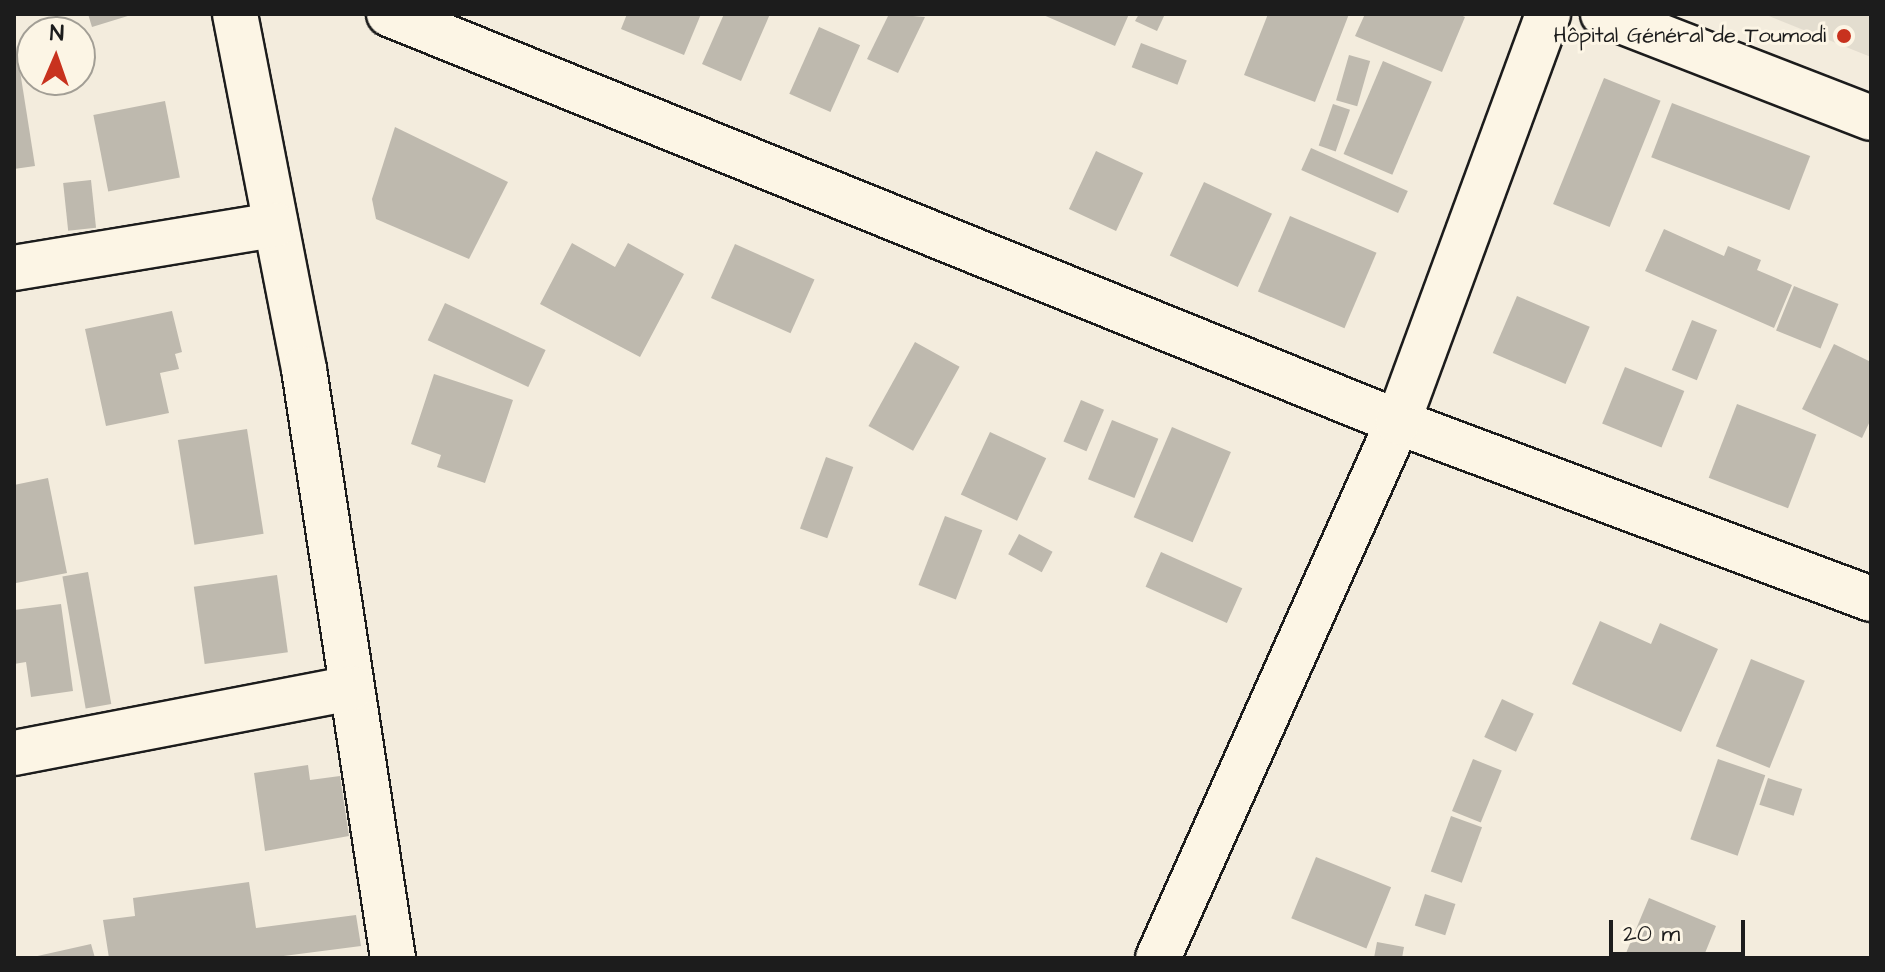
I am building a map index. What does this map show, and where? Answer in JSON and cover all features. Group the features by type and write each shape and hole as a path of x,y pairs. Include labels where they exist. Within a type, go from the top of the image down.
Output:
{"street":[{"path":"235,14 275,225 393,958"},
{"path":"389,14 1398,422 1871,599"},
{"path":"1158,958 1398,422 1548,14"},
{"path":"1603,14 1871,118"},
{"path":"14,268 275,225"},
{"path":"14,753 351,688"}],"shaded area":[{"name":"Hôpital Général de Toumodi","path":"1764,14 1871,14 1871,57"}],"building":[{"path":"131,14 96,26 96,16 89,16"},
{"path":"627,14 701,14 684,55 621,29"},
{"path":"724,14 770,14 741,81 702,64"},
{"path":"889,14 925,17 898,73 867,59"},
{"path":"1041,14 1129,14 1115,46"},
{"path":"1139,14 1165,14 1157,31 1135,21"},
{"path":"1268,14 1349,14 1315,102 1244,75"},
{"path":"1365,14 1458,14 1465,17 1442,72 1355,36"},
{"path":"819,27 860,45 830,112 789,94"},
{"path":"14,33 16,96 24,96 35,166 14,169"},
{"path":"1141,43 1187,61 1177,85 1132,67"},
{"path":"1349,55 1370,61 1357,106 1336,100"},
{"path":"1383,61 1432,82 1392,175 1344,154"},
{"path":"1604,78 1661,101 1610,227 1553,204"},
{"path":"165,101 180,178 108,191 93,115"},
{"path":"1672,103 1810,156 1789,210 1651,157"},
{"path":"1333,104 1350,110 1336,151 1319,146"},
{"path":"395,127 508,182 469,259 376,219 372,199"},
{"path":"1311,148 1408,191 1398,213 1301,170"},
{"path":"1096,151 1143,173 1116,231 1069,209"},
{"path":"91,180 96,228 68,231 63,183"},
{"path":"1204,182 1272,214 1238,287 1170,255"},
{"path":"1290,216 1377,253 1344,328 1258,291"},
{"path":"1664,229 1724,256 1728,246 1761,260 1757,270 1792,285 1774,328 1645,271"},
{"path":"572,243 615,267 628,243 684,274 640,357 540,304"},
{"path":"735,244 814,279 790,333 711,298"},
{"path":"1794,286 1839,304 1821,348 1776,331"},
{"path":"1517,296 1590,327 1565,384 1493,353"},
{"path":"445,303 546,350 528,387 428,340"},
{"path":"172,311 182,352 175,354 179,369 160,373 169,413 106,426 85,329"},
{"path":"1692,320 1717,330 1697,380 1672,370"},
{"path":"915,342 960,367 913,451 868,426"},
{"path":"1834,344 1871,362 1871,419 1862,438 1802,409"},
{"path":"1625,367 1684,391 1661,448 1602,424"},
{"path":"434,374 513,400 485,483 437,467 441,455 411,444"},
{"path":"1081,400 1104,410 1086,451 1063,441"},
{"path":"1737,404 1816,434 1788,508 1709,478"},
{"path":"1112,420 1158,439 1134,498 1088,479"},
{"path":"1172,427 1231,452 1193,542 1134,517"},
{"path":"247,429 264,534 194,545 178,440"},
{"path":"990,432 1046,458 1017,521 961,495"},
{"path":"826,457 853,467 827,538 800,528"},
{"path":"48,478 67,573 16,583 14,485"},
{"path":"945,516 982,530 956,599 918,585"},
{"path":"1019,534 1053,552 1042,572 1008,554"},
{"path":"1161,552 1242,588 1227,623 1146,587"},
{"path":"88,572 111,704 86,708 62,577"},
{"path":"277,575 288,652 205,664 194,587"},
{"path":"61,604 73,691 31,697 26,662 14,664 14,610"},
{"path":"1600,621 1651,644 1660,623 1718,649 1681,732 1572,684"},
{"path":"1751,659 1805,681 1770,768 1716,746"},
{"path":"1502,699 1534,714 1516,752 1484,737"},
{"path":"1473,759 1502,771 1481,823 1452,811"},
{"path":"1718,759 1765,775 1738,856 1690,839"},
{"path":"308,765 310,780 340,776 349,836 265,851 254,773"},
{"path":"1768,778 1802,789 1794,816 1759,805"},
{"path":"1451,816 1482,827 1462,883 1431,871"},
{"path":"1316,857 1391,887 1366,949 1291,918"},
{"path":"249,882 256,928 356,915 361,946 268,958 109,958 103,920 135,916 133,898"},
{"path":"1425,894 1455,904 1445,935 1415,925"},
{"path":"1649,898 1716,926 1703,958 1624,958"},
{"path":"1377,942 1404,947 1402,958 1374,958"},
{"path":"91,944 95,958 33,958 33,957"}],"place":[{"name":"Hôpital Général de Toumodi","path":"1844,36"}]}
